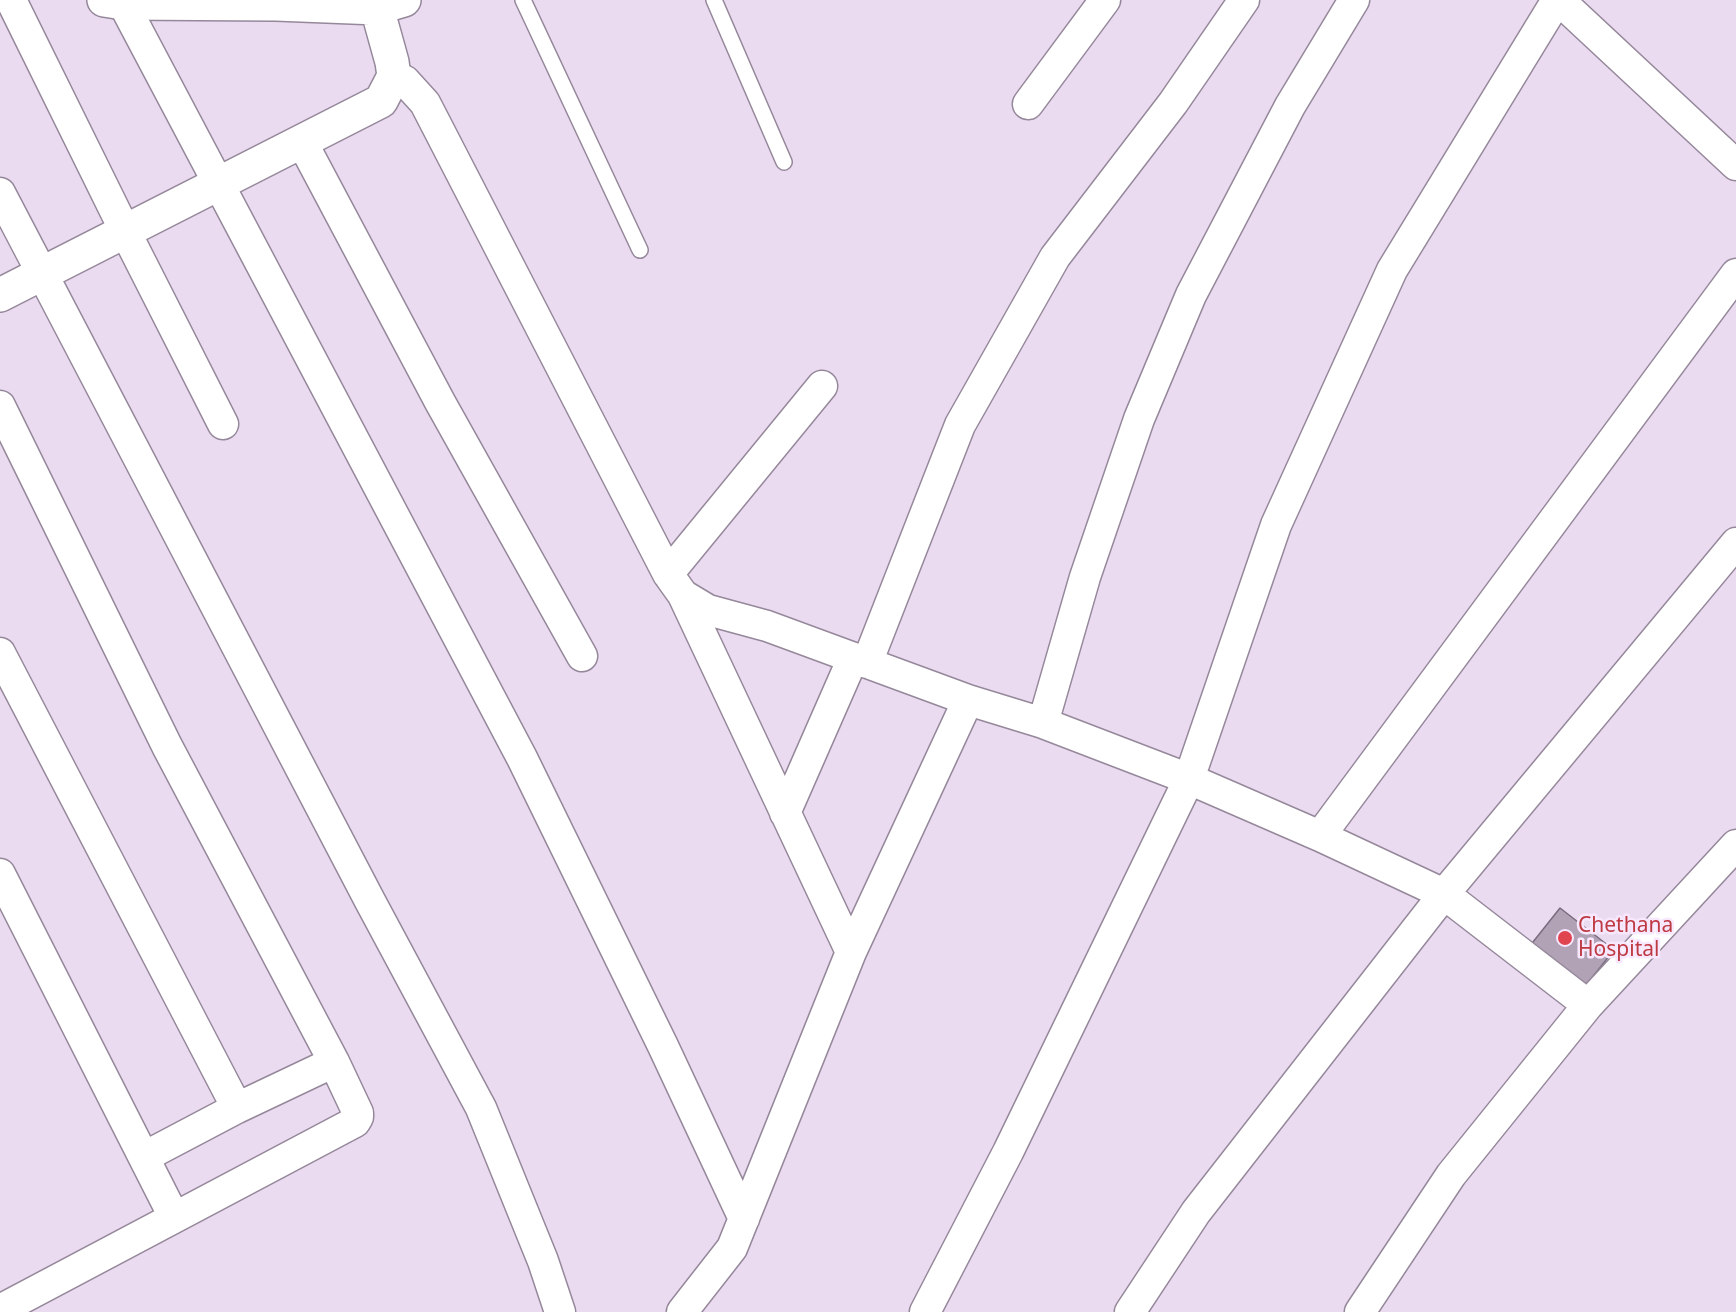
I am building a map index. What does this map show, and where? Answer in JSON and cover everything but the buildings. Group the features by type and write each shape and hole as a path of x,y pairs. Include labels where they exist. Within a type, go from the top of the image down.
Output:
{"street":[{"path":"11,0 124,231 223,424"},
{"path":"1028,104 1105,0"},
{"path":"785,813 860,661 960,425 1055,257 1173,103 1244,0"},
{"path":"1043,723 1085,577 1139,419 1191,295 1290,106 1354,0"},
{"path":"925,1312 1008,1152 1189,779 1276,525 1392,270 1558,0 1736,165"},
{"path":"0,294 41,274 124,231 219,184 302,142 381,100 394,76 390,4 114,2 219,184 522,758 663,1046 744,1219"},
{"path":"394,76 405,81 425,103 676,585 850,952"},
{"path":"302,142 440,402 582,656"},
{"path":"0,193 370,901 481,1108 543,1262 560,1312"},
{"path":"1320,836 1736,274"},
{"path":"676,585 822,386"},
{"path":"0,406 166,746 334,1062 358,1113 354,1122 0,1310"},
{"path":"1130,1312 1196,1212 1444,894 1736,543"},
{"path":"676,585 708,610 767,626 968,700 1043,723 1189,779 1320,836 1444,894 1588,1005"},
{"path":"0,653 237,1108"},
{"path":"682,1312 732,1248 850,952 968,700"},
{"path":"1360,1312 1451,1176 1588,1005 1736,845"},
{"path":"0,874 174,1216"},
{"path":"144,1157 237,1108 334,1062"}],"lane":[{"path":"523,0 640,250"},
{"path":"714,0 784,162"}],"place":[{"name":"Chethana Hospital","path":"1565,938"}]}
